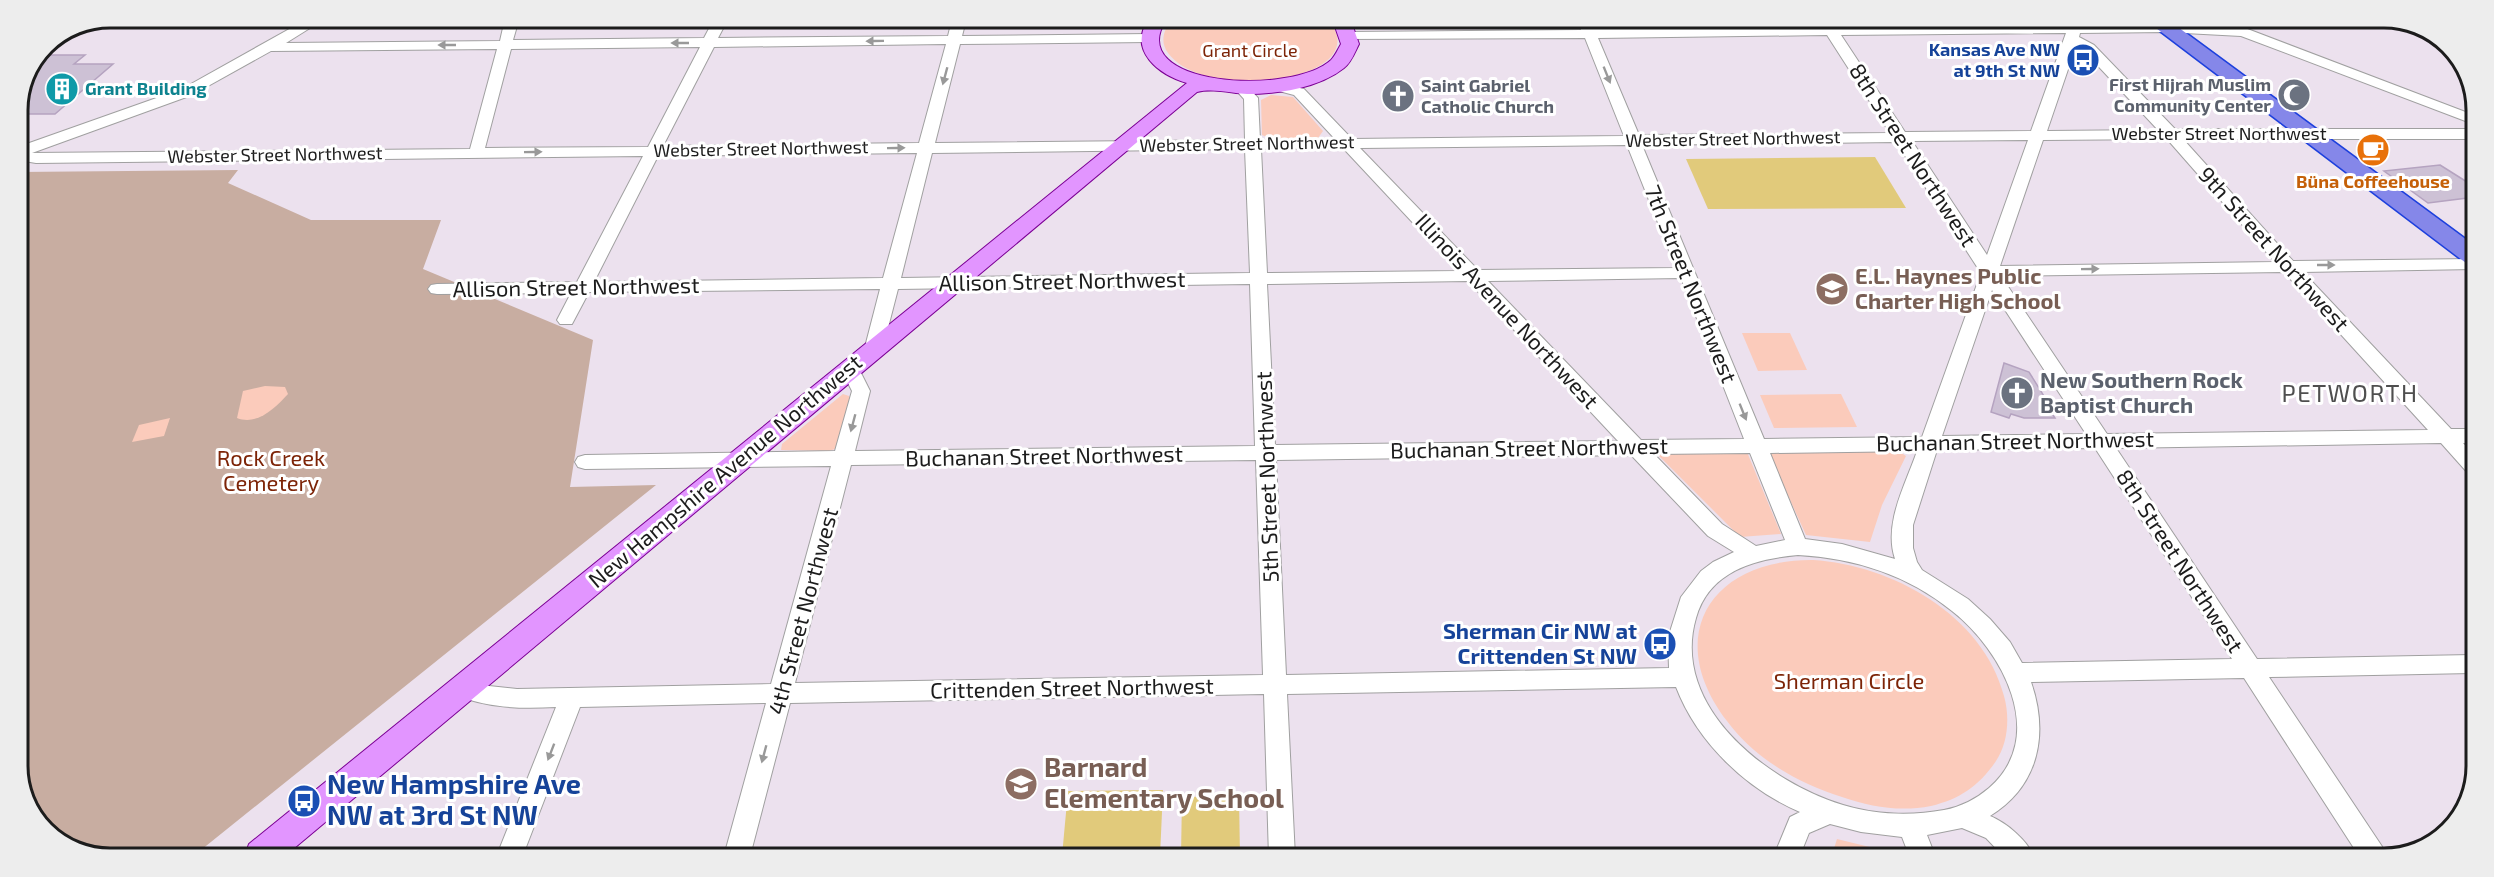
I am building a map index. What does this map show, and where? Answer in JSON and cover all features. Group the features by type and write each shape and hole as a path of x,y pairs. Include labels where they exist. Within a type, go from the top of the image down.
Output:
{"highway":[{"path":"2165,28 2465,251"}],"main road":[{"path":"1153,28 1149,38 1151,48 1167,68 1194,83 1259,91 1302,86 1326,72 1339,62 1347,50 1346,28"},
{"name":"New Hampshire Avenue Northwest","path":"269,848 1194,83"}],"street":[{"path":"28,150 183,94 302,28"},
{"path":"475,153 480,143 509,28"},
{"path":"567,320 717,28"},
{"path":"874,347 957,28"},
{"name":"7th Street Northwest","path":"1588,28 1798,547"},
{"name":"8th Street Northwest","path":"1829,28 2369,848"},
{"path":"1951,28 2074,30 2109,28"},
{"path":"2196,28 2242,32 2465,117"},
{"path":"1914,576 1903,553 1900,535 1930,442 2074,30"},
{"name":"9th Street Northwest","path":"2074,30 2466,458"},
{"path":"270,46 1149,38"},
{"name":"Illinois Avenue Northwest","path":"1302,86 1349,143 1635,447 1715,530 1753,554"},
{"name":"5th Street Northwest","path":"1259,91 1253,144 1282,848"},
{"name":"Webster Street Northwest","path":"28,156 36,158 2037,135 2465,134"},
{"path":"1989,271 2465,264"},
{"name":"Allison Street Northwest","path":"442,289 1687,273"},
{"name":"4th Street Northwest","path":"739,848 861,392 850,369"},
{"name":"Buchanan Street Northwest","path":"585,462 2466,436"},
{"name":"Illinois Avenue Northwest","path":"1715,530 1725,566"},
{"path":"1861,555 1914,576 1951,599 1977,621 2000,648 2016,673 2027,707 2029,729 2027,750 2022,764 2011,783 1990,802 1962,816 1935,823 1910,825 1864,821 1831,812 1783,791 1754,772 1721,742 1694,704 1683,677 1678,647 1683,613 1700,585 1725,566 1753,554 1798,547 1824,548 1870,556 1900,535"},
{"path":"2016,673 2466,664"},
{"name":"Crittenden Street Northwest","path":"464,688 494,697 572,697 1683,677"},
{"path":"513,848 572,697"},
{"path":"1783,791 1793,805 1799,825 1790,848"},
{"path":"1990,802 1995,830"},
{"path":"1799,825 1818,815 1831,812"},
{"path":"1962,816 1995,830 2012,848"},
{"path":"289,848 303,820"},
{"path":"1910,825 1919,848"}],"green space":[{"name":"Grant Circle","path":"1166,28 1332,28 1337,41 1329,58 1309,71 1281,79 1248,81 1216,78 1188,69 1168,53 1164,45"},
{"path":"1271,95 1293,97 1323,131 1318,138 1271,139 1262,135 1261,100"},
{"name":"Rock Creek Cemetery","path":"238,170 228,183 311,220 441,220 423,269 593,340 570,487 656,485 203,848 110,848 95,847 74,840 56,828 45,816 33,793 29,772 28,172"},
{"path":"1742,333 1790,333 1807,370 1758,371"},
{"path":"265,386 285,387 288,394 271,410 258,418 244,420 237,418 243,391"},
{"path":"843,394 849,396 850,399 835,449 829,451 781,450 782,444"},
{"path":"1841,394 1857,427 1774,428 1760,395"},
{"path":"170,418 164,436 132,442 139,425"},
{"path":"1897,450 1906,456 1882,505 1870,542 1806,535 1768,452"},
{"path":"1747,452 1781,534 1740,537 1656,453"},
{"name":"Sherman Circle","path":"1813,560 1843,564 1873,572 1903,584 1930,600 1955,619 1976,641 1993,667 2004,696 2007,721 2000,754 1983,778 1968,790 1951,800 1919,808 1886,808 1853,801 1809,785 1778,768 1751,747 1727,721 1708,690 1699,660 1699,632 1707,608 1724,588 1747,573 1777,563"},
{"path":"1837,839 1874,848 1834,848"}],"shaded area":[{"path":"1875,157 1906,208 1708,209 1686,159"},
{"path":"1163,790 1160,848 1063,848 1068,791"},
{"path":"1239,796 1240,848 1181,848 1182,797"}],"building":[{"name":"Grant Building","path":"51,55 85,55 74,64 113,64 55,114 28,114 35,79 42,65"},
{"path":"2440,165 2465,181 2465,198 2428,203 2384,171"},
{"name":"New Southern Rock Baptist Church","path":"2004,363 2029,372 2052,409 2049,409 2055,418 2024,418 2011,414 2009,418 1991,412"}],"place":[{"name":"Kansas Ave NW at 9th St NW","path":"2083,60"},
{"name":"Grant Building","path":"62,89"},
{"name":"First Hijrah Muslim Community Center","path":"2294,95"},
{"name":"Saint Gabriel Catholic Church","path":"1398,96"},
{"name":"Büna Coffeehouse","path":"2373,150"},
{"name":"E.L. Haynes Public Charter High School","path":"1832,289"},
{"name":"New Southern Rock Baptist Church","path":"2017,393"},
{"name":"Sherman Cir NW at Crittenden St NW","path":"1660,644"},
{"name":"Barnard Elementary School","path":"1021,784"},
{"name":"New Hampshire Ave NW at 3rd St NW","path":"304,801"}],"district":[{"name":"PETWORTH","path":"2350,394"}]}
